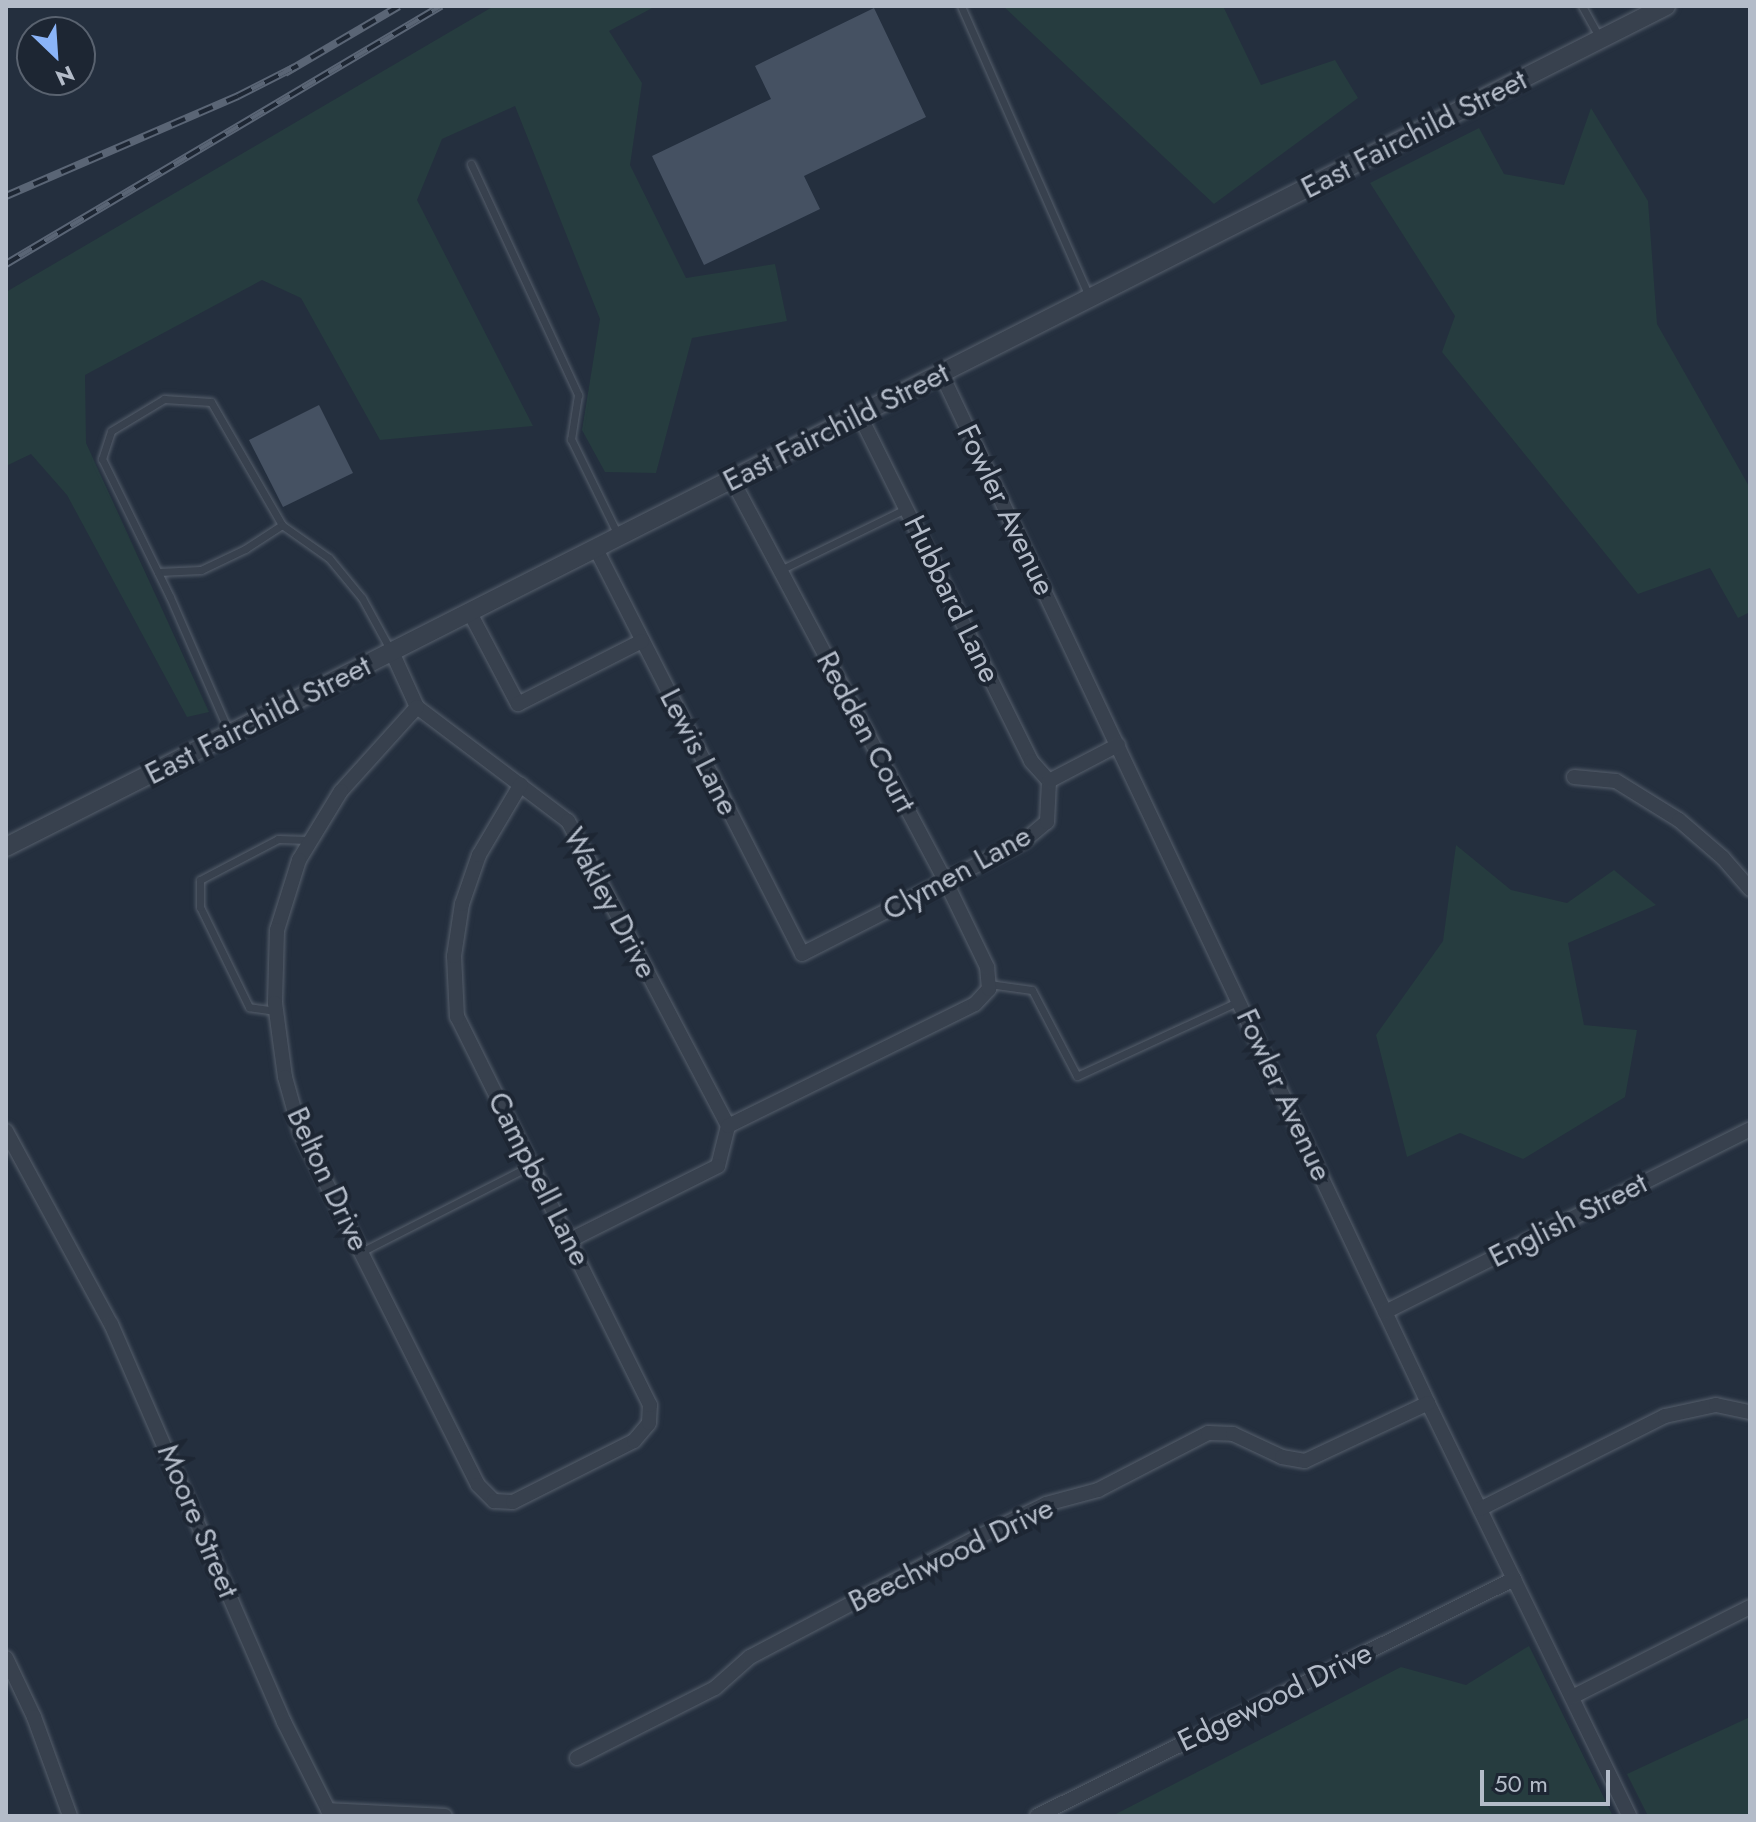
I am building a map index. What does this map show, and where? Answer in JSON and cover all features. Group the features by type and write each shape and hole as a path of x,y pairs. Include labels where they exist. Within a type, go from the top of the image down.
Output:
{"street":[{"name":"East Fairchild Street","path":"6,847 1666,6"},
{"name":"Fowler Avenue","path":"941,373 1428,1403 1629,1816"},
{"name":"Hubbard Lane","path":"859,414 1031,761 1049,781"},
{"name":"Redden Court","path":"732,479 946,882 987,967 989,986"},
{"name":"Lewis Lane","path":"596,549 802,954"},
{"path":"470,613 518,704 642,641"},
{"name":"Wakley Drive","path":"392,652 417,707 568,821 728,1126"},
{"name":"Belton Drive","path":"417,707 341,791 299,860 277,930 276,1011 285,1077 300,1131 478,1485 494,1501 513,1502"},
{"path":"1049,781 1118,745"},
{"path":"1574,777 1616,781 1679,820 1723,858 1750,889"},
{"name":"Clymen Lane","path":"802,954 1024,841 1047,822 1049,781"},
{"name":"Campbell Lane","path":"513,1502 634,1441 649,1423 650,1405 457,1017 454,956 462,904 479,855 521,784"},
{"path":"570,1240 718,1166 728,1126 975,1004 989,986"},
{"name":"English Street","path":"1385,1312 1750,1129"},
{"name":"Moore Street","path":"6,1131 111,1324 322,1813 445,1816"},
{"name":"Beechwood Drive","path":"577,1758 715,1688 750,1657 962,1546 1046,1504 1098,1490 1208,1433 1233,1434 1282,1457 1305,1461 1428,1403"},
{"path":"1480,1509 1665,1416 1716,1405 1750,1412"},
{"name":"Edgewood Drive","path":"1037,1816 1514,1579"},
{"path":"1572,1697 1750,1607"},
{"path":"6,1658 34,1717 70,1816"}],"lane":[{"path":"961,6 1090,298"},
{"path":"1582,6 1600,39"},
{"path":"471,164 578,395 571,439 619,538"},
{"path":"230,734 158,572 102,459 111,431 164,399 211,402 282,525 329,558 362,598 392,652"},
{"path":"780,570 907,508"},
{"path":"158,572 201,570 245,549 282,525"},
{"path":"276,1011 249,1007 200,907 200,880 278,839 311,840"},
{"path":"989,986 1032,990 1077,1076 1239,1001"},
{"path":"361,1252 532,1165"}],"green space":[{"path":"494,6 656,6 609,31 642,83 630,165 686,278 775,264 787,321 692,338 656,473 605,472 582,430 600,319 515,106 442,139 417,200 533,426 380,440 301,298 262,280 85,375 86,443 209,712 187,717 67,495 31,454 6,466 6,292"},
{"path":"1003,6 1223,6 1261,85 1335,60 1358,98 1214,204"},
{"path":"1591,108 1648,201 1657,324 1750,488 1750,612 1738,618 1710,568 1638,594 1442,352 1455,316 1370,183 1479,128 1504,174 1564,185"},
{"path":"1456,845 1511,890 1567,903 1614,870 1656,905 1568,943 1584,1025 1637,1030 1625,1097 1523,1159 1460,1133 1407,1157 1376,1035 1443,941"},
{"path":"1529,1646 1613,1816 1112,1816 1401,1667 1466,1685"},
{"path":"1750,1717 1750,1816 1648,1816 1627,1774"}],"building":[{"path":"874,8 926,117 804,176 820,209 704,265 652,156 771,99 755,66"},
{"path":"319,405 353,473 283,507 249,440"}],"railway":[{"path":"285,73 399,6"},
{"path":"6,264 441,6"},
{"path":"6,196 238,96 295,67"}]}
